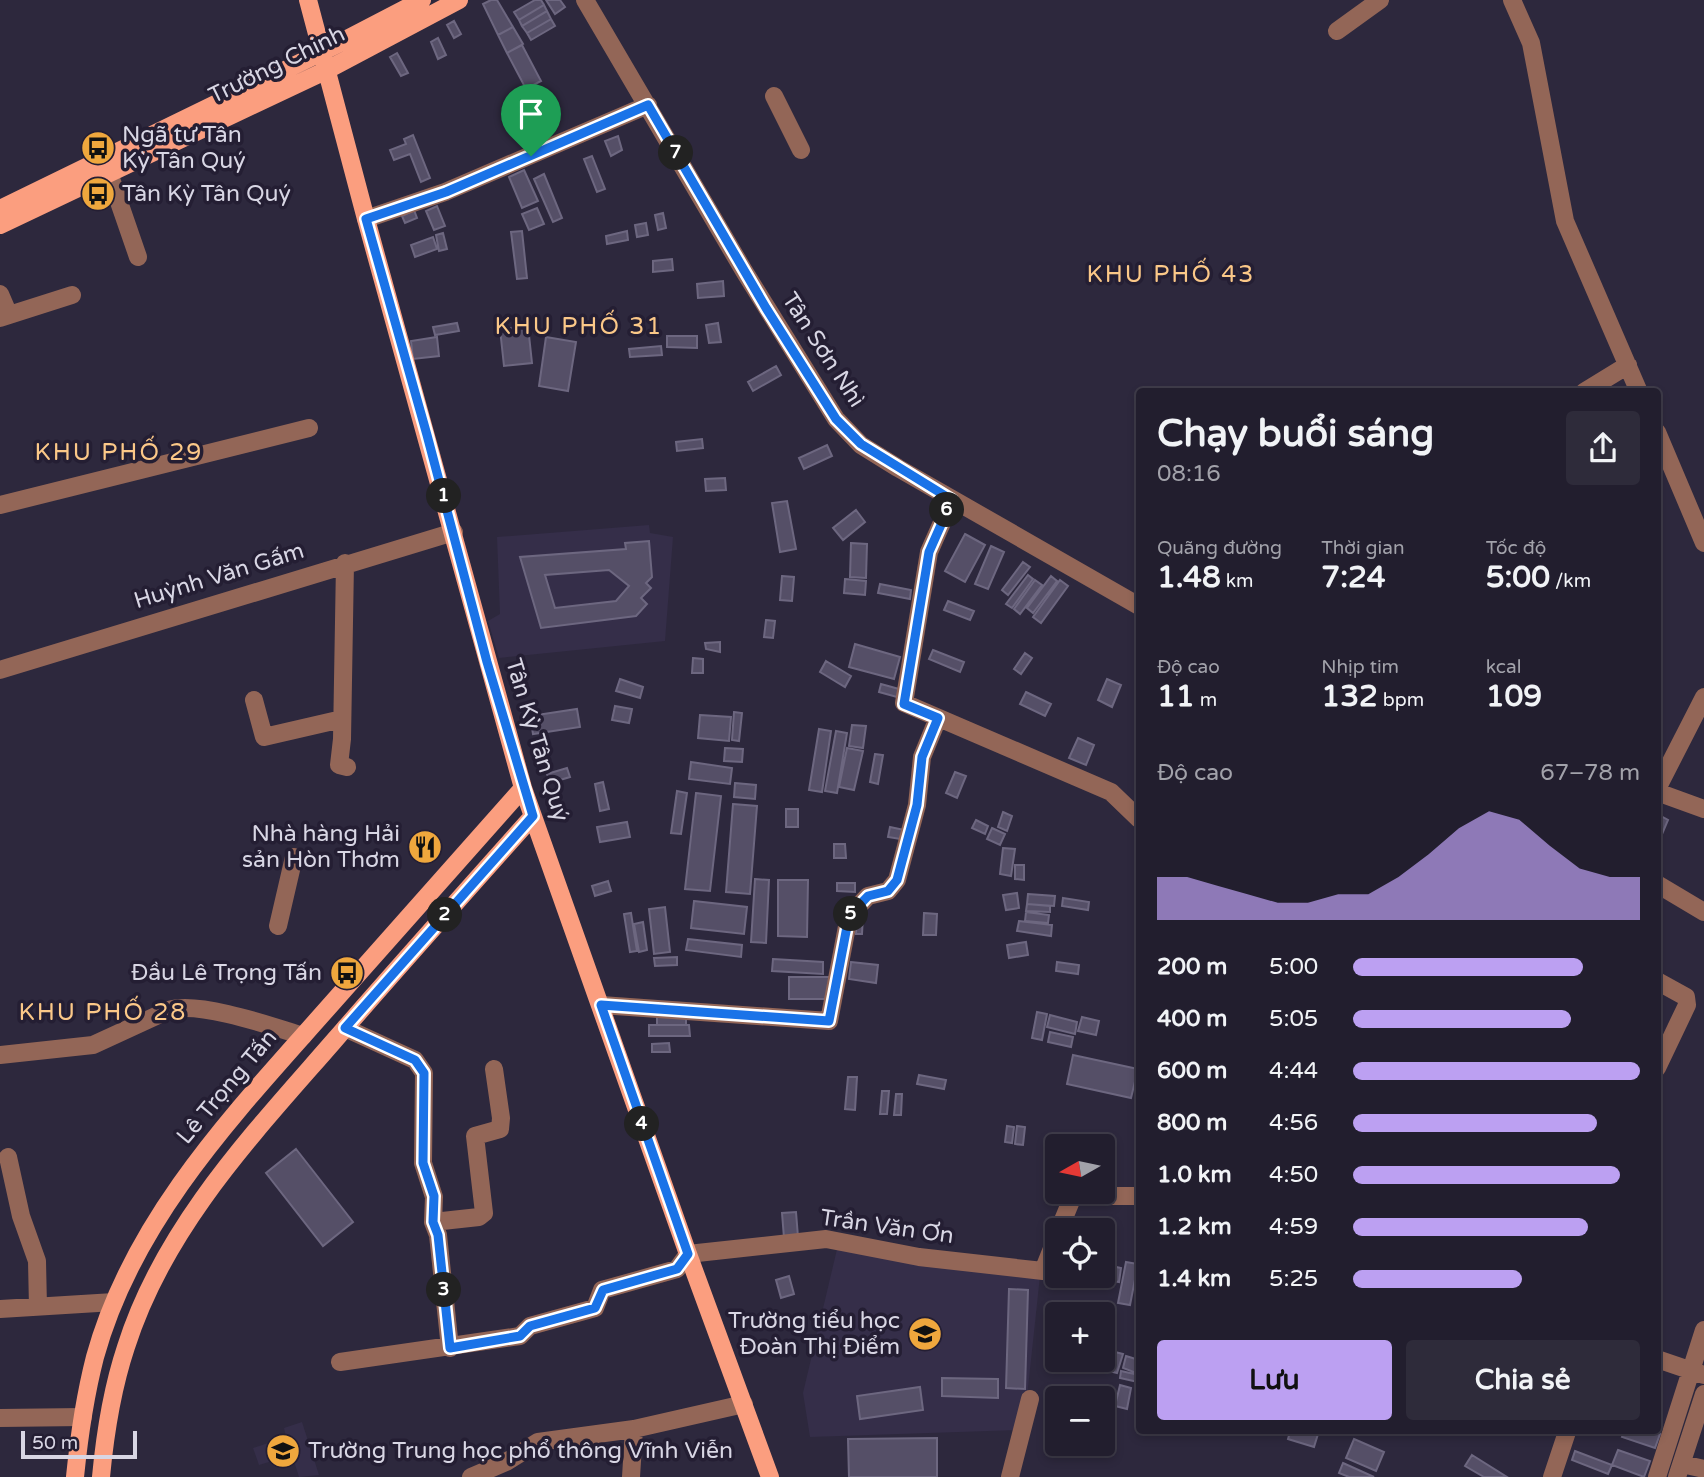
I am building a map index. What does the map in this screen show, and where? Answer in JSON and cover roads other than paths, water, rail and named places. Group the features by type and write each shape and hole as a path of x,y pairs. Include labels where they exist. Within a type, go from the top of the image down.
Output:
{"main road":[{"name":"Tân Kỳ Tân Quý","path":"308,0 523,788 770,1477"},
{"name":"Trường Chinh","path":"0,225 109,173 324,61 422,0"},
{"name":"Trường Chinh","path":"0,209 459,0"},
{"name":"Lê Trọng Tấn","path":"75,1477 83,1417 96,1356 114,1302 151,1229 187,1174 303,1036 523,788"},
{"path":"101,1477 108,1421 126,1347 157,1272 184,1228 242,1147 533,816"}],"street":[{"name":"Tân Sơn Nhì","path":"585,0 761,299 836,419 861,444 952,500 1136,604"},
{"path":"1337,31 1380,0"},
{"path":"1512,0 1531,43 1565,221 1637,388"},
{"path":"774,96 801,150"},
{"path":"366,219 446,192 648,105"},
{"path":"109,173 138,257"},
{"path":"0,294 4,316 72,295"},
{"path":"1591,388 1628,365"},
{"path":"0,505 309,428"},
{"path":"1661,441 1704,543"},
{"path":"952,500 929,552 904,704 1111,792 1136,815"},
{"name":"Huỳnh Văn Gấm","path":"0,670 454,531"},
{"path":"345,563 339,765 347,766"},
{"path":"1661,783 1704,697"},
{"path":"254,700 264,737 342,719"},
{"path":"601,1005 829,1021 849,916 868,896 888,891 897,880 917,805 922,757 938,718"},
{"path":"1661,793 1704,809"},
{"path":"278,926 293,857"},
{"path":"1661,886 1704,912"},
{"path":"1661,983 1686,997 1688,1005 1661,1060"},
{"path":"0,1055 93,1045 180,1007 247,1019 303,1036"},
{"path":"345,1028 415,1060 424,1073 423,1163 434,1196 433,1222 438,1235 450,1348"},
{"path":"433,1222 479,1217 484,1213 475,1136 500,1129 494,1069"},
{"path":"8,1157 21,1216 37,1261 38,1307"},
{"path":"1064,1218 1073,1196 1136,1196"},
{"name":"Trần Văn Ơn","path":"688,1254 825,1239 919,1257 1043,1271 1045,1266"},
{"path":"340,1362 520,1336 530,1326 595,1308 603,1290 677,1269 688,1254"},
{"path":"0,1309 114,1302"},
{"path":"1657,1477 1697,1373 1704,1330"},
{"path":"1661,1360 1697,1373"},
{"path":"1704,1394 1679,1470 1704,1469"},
{"path":"1010,1477 1030,1399"},
{"path":"471,1477 506,1462 538,1442 634,1429 744,1404"},
{"path":"0,1418 83,1417"},
{"path":"631,1477 634,1429"},
{"path":"1552,1477 1566,1434"}],"place":[{"name":"Ngã tư Tân Kỳ Tân Quý","path":"98,148"},
{"name":"Tân Kỳ Tân Quý","path":"98,194"},
{"name":"Nhà hàng Hải sản Hòn Thơm","path":"425,847"},
{"name":"Đầu Lê Trọng Tấn","path":"347,973"},
{"name":"Trường tiểu học Đoàn Thị Điểm","path":"925,1334"},
{"name":"Trường Trung học phổ thông Vĩnh Viễn","path":"283,1451"}],"district":[{"name":"KHU PHỐ 43","path":"1171,274"},
{"name":"KHU PHỐ 31","path":"579,326"},
{"name":"KHU PHỐ 29","path":"119,452"},
{"name":"KHU PHỐ 28","path":"103,1012"}]}
